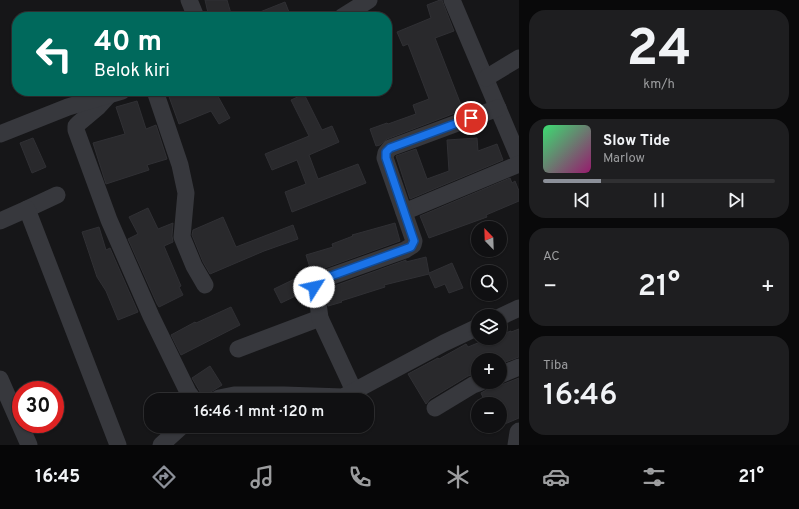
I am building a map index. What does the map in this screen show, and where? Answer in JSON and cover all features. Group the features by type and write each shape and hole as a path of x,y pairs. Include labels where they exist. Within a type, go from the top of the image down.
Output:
{"street":[{"path":"189,0 194,12"},
{"path":"350,12 369,0"},
{"path":"452,0 519,158"},
{"path":"486,78 519,58"},
{"path":"0,134 68,106 105,96"},
{"path":"112,96 79,123 76,126 76,130 112,227 151,316 189,393"},
{"path":"157,96 180,166 186,194 182,237 194,266 205,285"},
{"path":"354,391 320,318 315,282 405,250 413,245 414,241 386,158 386,152 390,148 498,108"},
{"path":"404,212 519,164"},
{"path":"0,221 57,195"},
{"path":"27,209 117,445 127,445"},
{"path":"507,314 519,308"},
{"path":"238,349 320,318"},
{"path":"350,393 471,330"},
{"path":"507,372 519,367"},
{"path":"0,379 5,405 29,445"},
{"path":"435,408 471,386"},
{"path":"516,445 519,432"},
{"path":"161,445 174,433"}],"building":[{"path":"205,0 227,0 231,12 208,12"},
{"path":"442,0 454,31 435,38 463,110 387,139 380,145 376,146 370,129 416,114 413,105 429,99 408,44 403,46 397,32 431,18 427,5"},
{"path":"285,2 289,12 260,12"},
{"path":"169,96 218,96 230,118 219,124 211,111 179,124"},
{"path":"300,96 305,96 322,130 332,126 339,142 309,155 318,179 358,164 366,183 292,212 285,192 306,184 297,160 272,170 265,154 309,136 291,100"},
{"path":"137,101 146,129 156,125 167,159 147,165 149,170 106,184 93,143 125,134 116,107"},
{"path":"33,138 46,167 32,173 20,143"},
{"path":"477,138 478,151 497,144 503,160 410,199 396,156 416,149 427,179 449,171 447,140"},
{"path":"510,178 512,183 515,181 519,191 519,201 486,215 487,217 476,221 471,221 471,223 429,238 420,216"},
{"path":"148,208 158,229 173,223 173,242 164,246 181,286 179,287 183,295 159,307 128,239 138,234 129,217"},
{"path":"223,217 236,247 293,225 298,239 264,251 210,274 203,262 192,235 193,230"},
{"path":"395,223 400,241 311,273 305,279 306,291 281,303 274,289 311,271 306,255 333,247 332,244 353,236 352,235"},
{"path":"99,227 106,250 110,248 138,312 118,320 106,291 97,277 82,232"},
{"path":"426,257 429,273 452,263 463,288 449,293 445,284 435,288 429,274 384,285 385,287 328,306 326,289 406,260 406,262"},
{"path":"231,307 240,325 181,355 171,335 195,322 196,323"},
{"path":"519,329 519,357 507,361 507,353 471,353 471,375 430,399 426,404 408,374 466,344 468,347 473,345 507,345 507,332"},
{"path":"210,366 222,385 209,393 201,393 192,378"},
{"path":"519,378 519,418 507,423 507,397 483,397 481,393 488,389 507,389 507,383"}],"route":[{"path":"314,287 315,282 405,250 413,245 414,241 386,158 386,152 390,148 471,118"}]}
